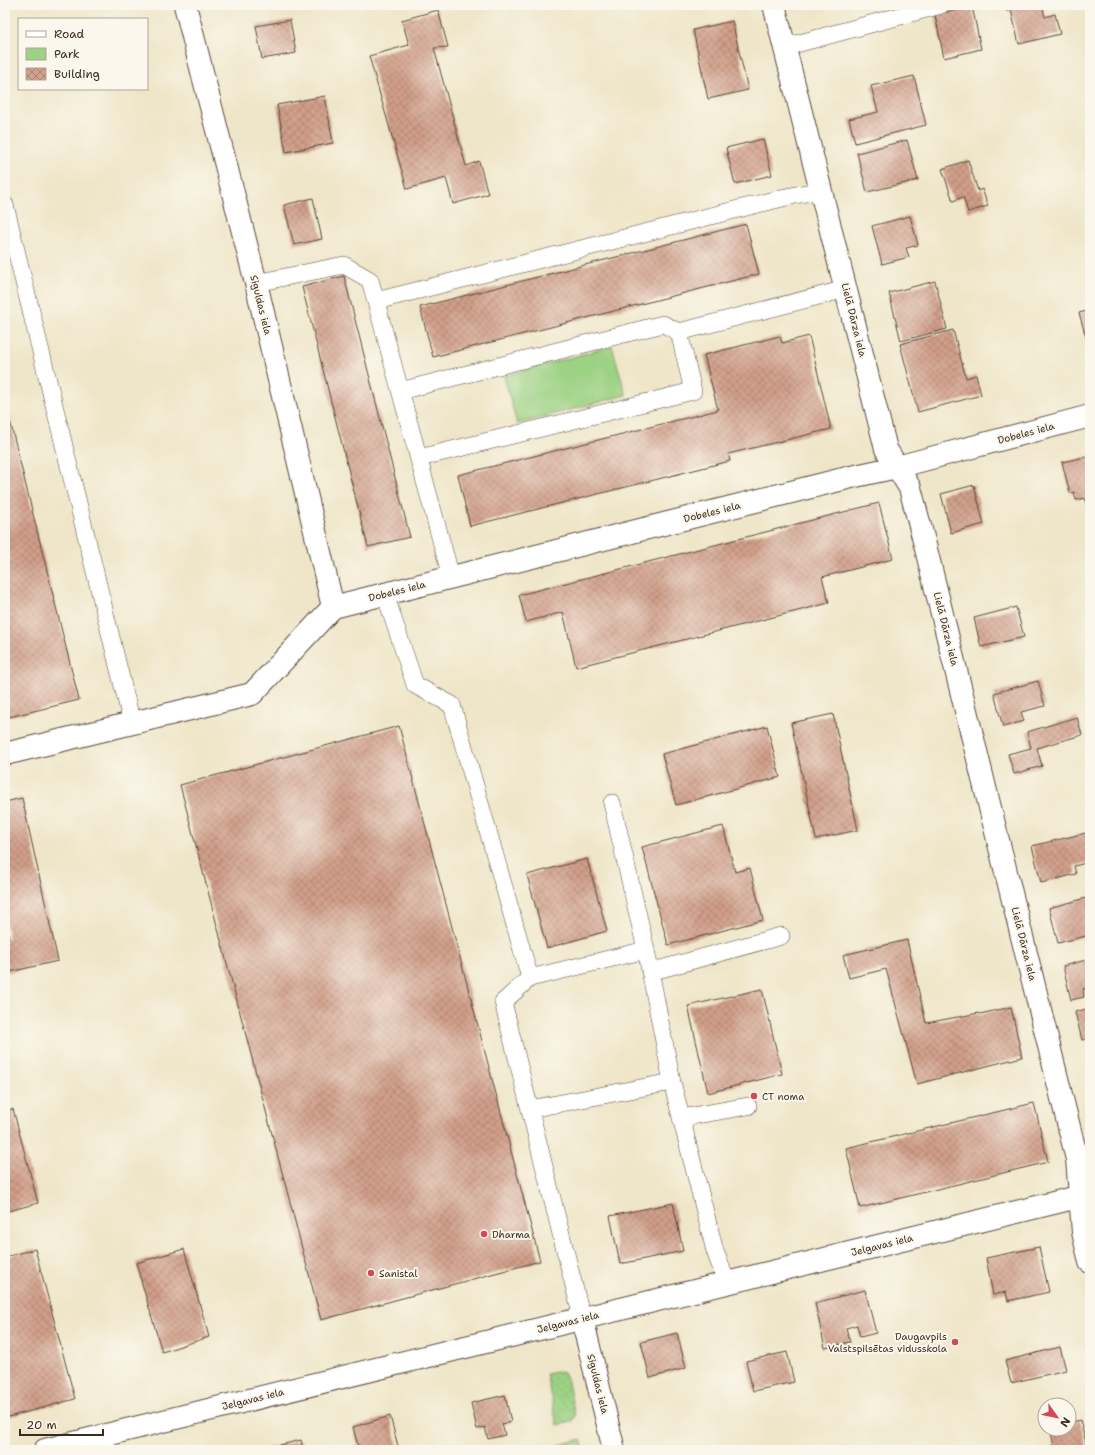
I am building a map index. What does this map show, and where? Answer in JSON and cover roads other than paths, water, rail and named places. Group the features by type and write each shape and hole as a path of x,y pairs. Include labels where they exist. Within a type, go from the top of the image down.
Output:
{"street":[{"name":"Siguldas iela","path":"185,5 256,283 333,607"},
{"name":"Lielā Dārza iela","path":"774,5 886,449 910,488 924,541 1077,1159 1085,1195 1083,1232 1090,1262"},
{"name":"Dobeles iela","path":"333,607 897,467 1090,416"},
{"path":"5,754 252,694 333,607"},
{"name":"Jelgavas iela","path":"46,1450 1085,1195"},
{"name":"Siguldas iela","path":"582,1318 614,1450"}],"lane":[{"path":"785,47 941,5"},
{"path":"376,301 821,190"},
{"path":"5,205 132,723"},
{"path":"256,283 344,265 370,280 451,577"},
{"path":"400,391 663,324 679,332 846,289"},
{"path":"419,458 693,391 679,332"},
{"path":"385,594 415,685 452,704 530,978"},
{"path":"612,803 646,950 672,1082 715,1251 727,1283"},
{"path":"650,972 781,936"},
{"path":"582,1318 503,1002 530,978 646,950"},
{"path":"530,1109 672,1082"},
{"path":"681,1118 748,1106"}],"place":[{"name":"CT noma","path":"754,1096"},
{"name":"Dharma","path":"484,1234"},
{"name":"Sanistal","path":"371,1273"},
{"name":"Daugavpils Valstspilsētas vidusskola","path":"955,1342"}]}
